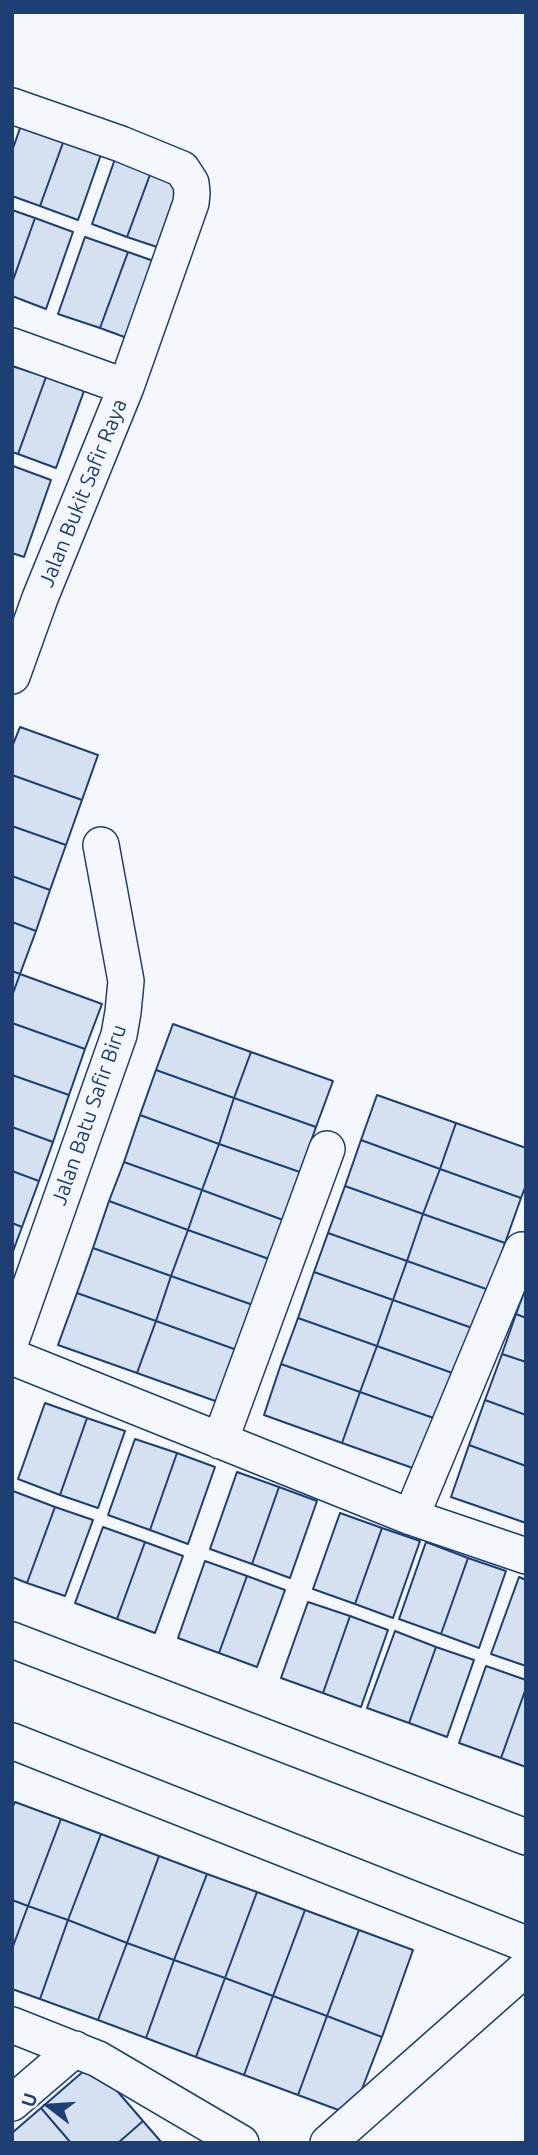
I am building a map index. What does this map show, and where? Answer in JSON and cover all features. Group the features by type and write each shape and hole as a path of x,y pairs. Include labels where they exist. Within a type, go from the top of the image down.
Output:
{"street":[{"name":"Jalan Bukit Safir Raya","path":"12,106 121,144 182,169 191,183 191,203 125,387 26,594 12,676"},
{"path":"12,346 125,387"},
{"name":"Jalan Batu Safir Biru","path":"12,1338 119,1035 124,1012 126,981 101,845"},
{"path":"220,1441 327,1149"},
{"path":"411,1517 522,1251"},
{"path":"12,1357 411,1517 526,1556"},
{"path":"12,1640 526,1837"},
{"path":"12,1741 526,1944"},
{"path":"328,2143 526,1968"},
{"path":"12,2025 98,2059 241,2143"},
{"path":"12,2103 75,2049"}],"building":[{"path":"25,114 68,129 40,206 12,196 12,151"},
{"path":"68,129 105,143 78,220 40,206"},
{"path":"115,159 151,172 127,237 92,224"},
{"path":"151,172 182,183 160,248 127,237"},
{"path":"12,210 35,218 12,283"},
{"path":"35,218 73,232 46,309 12,296 12,283"},
{"path":"85,237 128,252 100,328 58,314"},
{"path":"128,252 165,265 138,342 100,328"},
{"path":"12,366 46,377 18,454 12,452"},
{"path":"46,377 84,391 56,468 18,454"},
{"path":"13,466 51,480 24,557 12,553"},
{"path":"20,727 98,755 82,800 12,775 12,747"},
{"path":"12,775 82,800 66,845 12,826"},
{"path":"12,826 66,845 50,890 12,876"},
{"path":"12,876 50,890 36,931 12,922"},
{"path":"12,922 36,931 20,974 12,971"},
{"path":"12,971 20,974 12,996"},
{"path":"20,974 102,1004 85,1049 12,1023 12,996"},
{"path":"12,1023 85,1049 69,1095 12,1075"},
{"path":"173,1024 251,1052 234,1098 156,1070"},
{"path":"251,1052 333,1081 316,1127 234,1098"},
{"path":"156,1070 234,1098 219,1144 140,1115"},
{"path":"12,1075 69,1095 53,1142 12,1127"},
{"path":"377,1095 456,1123 440,1169 361,1140"},
{"path":"234,1098 316,1127 300,1172 219,1144"},
{"path":"140,1115 219,1144 202,1190 124,1162"},
{"path":"456,1123 526,1148 526,1185 521,1198 440,1169"},
{"path":"12,1127 53,1142 39,1181 12,1171"},
{"path":"361,1140 440,1169 423,1214 345,1186"},
{"path":"219,1144 300,1172 283,1220 202,1190"},
{"path":"124,1162 202,1190 188,1230 109,1201"},
{"path":"440,1169 521,1198 505,1243 423,1214"},
{"path":"12,1171 39,1181 22,1227 12,1223"},
{"path":"345,1186 423,1214 407,1261 328,1233"},
{"path":"202,1190 283,1220 269,1259 188,1230"},
{"path":"109,1201 188,1230 171,1276 93,1248"},
{"path":"423,1214 505,1243 489,1290 407,1261"},
{"path":"12,1223 22,1227 12,1254"},
{"path":"188,1230 269,1259 253,1305 171,1276"},
{"path":"328,1233 407,1261 393,1300 314,1272"},
{"path":"93,1248 171,1276 156,1321 77,1293"},
{"path":"407,1261 489,1290 475,1329 393,1300"},
{"path":"314,1272 393,1300 377,1346 298,1318"},
{"path":"171,1276 253,1305 237,1350 156,1321"},
{"path":"526,1287 526,1318 516,1314"},
{"path":"77,1293 156,1321 137,1373 58,1345"},
{"path":"393,1300 475,1329 458,1375 377,1346"},
{"path":"516,1314 526,1318 526,1362 502,1354"},
{"path":"298,1318 377,1346 360,1392 281,1364"},
{"path":"156,1321 237,1350 218,1402 137,1373"},
{"path":"377,1346 458,1375 442,1421 360,1392"},
{"path":"502,1354 526,1362 526,1415 485,1400"},
{"path":"281,1364 360,1392 342,1443 264,1415"},
{"path":"360,1392 442,1421 424,1472 342,1443"},
{"path":"485,1400 526,1415 526,1466 469,1445"},
{"path":"45,1403 87,1418 60,1495 18,1479"},
{"path":"87,1418 125,1431 98,1508 60,1495"},
{"path":"135,1439 177,1453 150,1530 108,1515"},
{"path":"469,1445 526,1466 526,1523 451,1497"},
{"path":"177,1453 215,1467 188,1544 150,1530"},
{"path":"237,1472 279,1487 252,1564 210,1549"},
{"path":"279,1487 317,1501 290,1578 252,1564"},
{"path":"13,1491 55,1507 27,1583 12,1577"},
{"path":"55,1507 93,1520 65,1596 27,1583"},
{"path":"340,1513 382,1528 355,1604 313,1589"},
{"path":"103,1527 145,1542 117,1619 75,1603"},
{"path":"382,1528 420,1541 393,1618 355,1604"},
{"path":"145,1542 183,1556 155,1633 117,1619"},
{"path":"426,1542 468,1558 441,1634 399,1619"},
{"path":"468,1558 506,1571 479,1648 441,1634"},
{"path":"205,1561 247,1576 219,1653 178,1638"},
{"path":"247,1576 285,1590 257,1667 219,1653"},
{"path":"519,1577 526,1580 526,1666 491,1654"},
{"path":"308,1602 350,1616 323,1693 281,1678"},
{"path":"350,1616 388,1630 361,1707 323,1693"},
{"path":"395,1631 436,1647 409,1723 367,1708"},
{"path":"436,1647 474,1660 447,1737 409,1723"},
{"path":"486,1666 526,1680 526,1688 501,1758 459,1743"},
{"path":"526,1688 526,1767 501,1758"},
{"path":"15,1802 61,1819 28,1906 12,1900 12,1808"},
{"path":"61,1819 101,1834 68,1920 28,1906"},
{"path":"101,1834 159,1856 127,1943 68,1920"},
{"path":"159,1856 207,1874 174,1960 127,1943"},
{"path":"207,1874 257,1892 225,1978 174,1960"},
{"path":"257,1892 305,1910 273,1996 225,1978"},
{"path":"12,1900 28,1906 12,1949"},
{"path":"28,1906 68,1920 40,1999 12,1989 12,1949"},
{"path":"305,1910 359,1930 327,2016 273,1996"},
{"path":"68,1920 127,1943 98,2020 40,1999"},
{"path":"359,1930 413,1950 382,2037 327,2016"},
{"path":"127,1943 174,1960 146,2038 98,2020"},
{"path":"174,1960 225,1978 196,2057 146,2038"},
{"path":"225,1978 273,1996 244,2075 196,2057"},
{"path":"273,1996 327,2016 298,2095 244,2075"},
{"path":"327,2016 382,2037 352,2115 298,2095"},
{"path":"93,2063 143,2121 118,2143 71,2143 41,2108"},
{"path":"41,2108 71,2143 12,2143 12,2133"},
{"path":"143,2121 162,2143 118,2143"}]}
